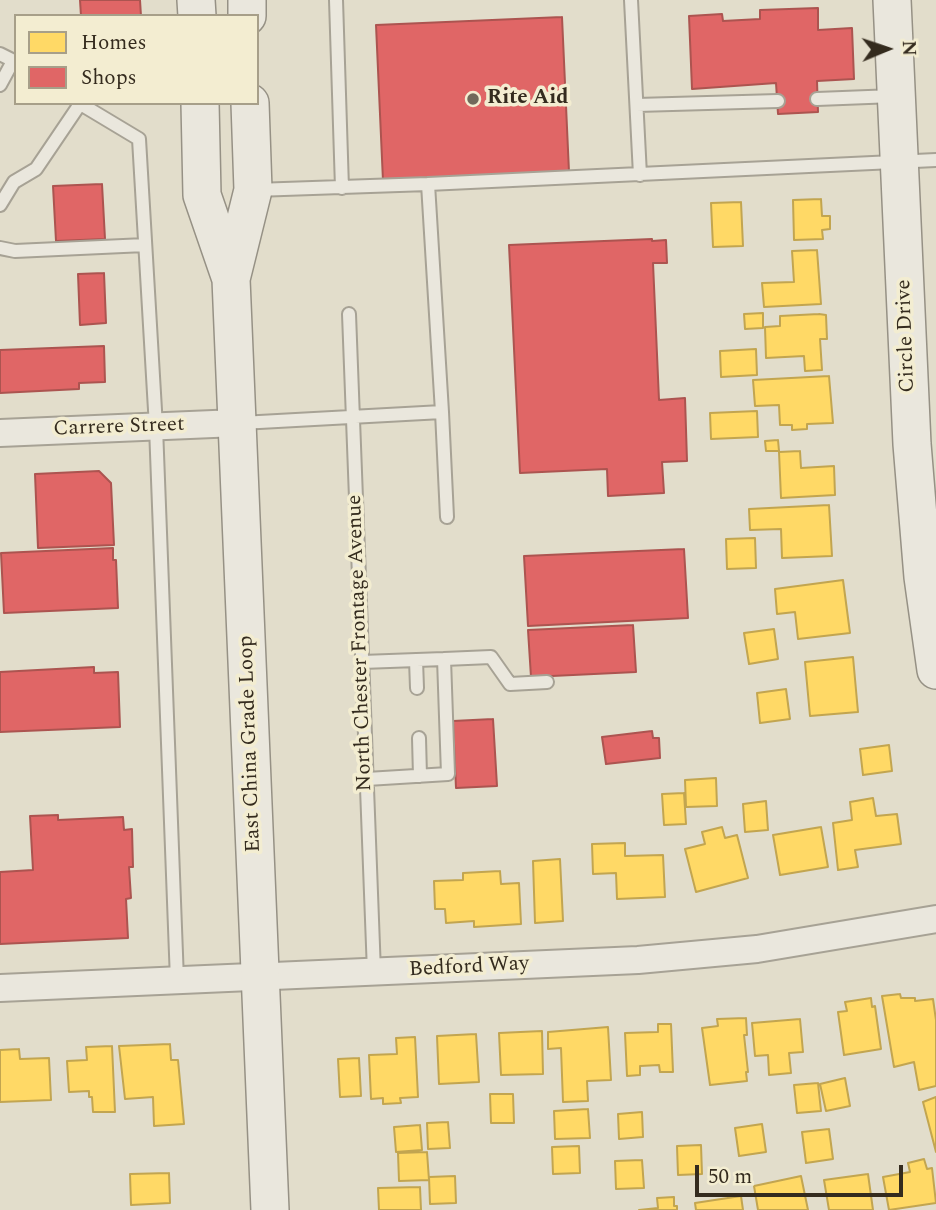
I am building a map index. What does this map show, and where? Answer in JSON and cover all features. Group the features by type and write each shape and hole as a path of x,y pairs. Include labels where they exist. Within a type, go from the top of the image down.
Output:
{"main road":[{"name":"Circle Drive","path":"892,0 912,444 923,577 936,670"},
{"name":"East China Grade Loop","path":"200,105 202,195 231,279"},
{"name":"East China Grade Loop","path":"250,105 253,190 231,279 270,1210"}],"street":[{"name":"Carrere Street","path":"0,433 237,423"},
{"name":"Bedford Way","path":"0,988 638,960 757,949 936,919"}],"lane":[{"path":"337,0 342,188"},
{"path":"631,0 640,175"},
{"path":"0,85 14,63"},
{"path":"817,99 896,96"},
{"path":"637,105 778,100"},
{"path":"0,205 14,182 36,169 79,105"},
{"path":"82,105 139,139 156,427 177,980"},
{"path":"253,190 936,160"},
{"path":"428,184 447,516"},
{"path":"0,247 15,251 145,245"},
{"name":"North Chester Frontage Avenue","path":"349,314 374,972"},
{"path":"237,423 442,412"},
{"path":"362,662 491,657 510,684 547,682"},
{"path":"367,779 448,774 444,659"},
{"path":"415,660 417,688"},
{"path":"419,738 420,776"}],"building: Homes":[{"path":"821,199 822,216 830,216 830,229 822,230 823,239 794,240 793,200"},
{"path":"741,202 743,246 713,247 711,203"},
{"path":"817,250 821,304 764,307 762,283 794,282 792,251"},
{"path":"763,313 763,328 745,329 744,314"},
{"path":"826,315 827,339 820,339 822,370 805,371 804,356 766,358 765,327 780,326 780,316"},
{"path":"756,349 757,375 721,377 720,351"},
{"path":"829,376 833,423 807,424 807,429 792,430 792,425 780,425 779,405 755,406 753,380"},
{"path":"757,411 758,437 711,439 710,413"},
{"path":"778,440 779,451 766,451 765,441"},
{"path":"800,451 801,468 834,466 835,495 781,498 779,452"},
{"path":"829,505 832,556 782,558 781,529 750,530 749,509"},
{"path":"755,538 756,568 727,569 726,539"},
{"path":"843,580 850,633 798,639 795,612 777,614 775,589"},
{"path":"774,629 778,659 749,664 744,633"},
{"path":"853,657 858,712 810,716 805,662"},
{"path":"786,689 790,719 760,723 757,693"},
{"path":"889,745 892,771 863,775 860,749"},
{"path":"716,778 717,806 686,807 685,780"},
{"path":"684,793 686,824 664,825 662,794"},
{"path":"873,798 876,816 897,814 901,844 855,850 858,867 838,870 833,823 852,820 850,802"},
{"path":"766,801 768,830 745,832 743,804"},
{"path":"722,827 725,838 737,835 748,878 696,892 685,849 705,844 702,832"},
{"path":"821,827 828,867 780,875 773,835"},
{"path":"625,843 625,856 663,855 665,897 617,899 616,873 593,874 592,844"},
{"path":"560,859 563,921 535,923 533,861"},
{"path":"500,871 501,884 519,883 521,924 474,927 474,921 446,923 445,909 435,909 434,881 463,880 463,873"},
{"path":"900,994 901,998 915,998 915,1001 933,999 936,1020 936,1086 919,1090 914,1062 894,1067 882,996"},
{"path":"871,998 872,1007 875,1006 881,1049 844,1055 838,1012 847,1011 845,1002"},
{"path":"746,1018 747,1035 744,1035 747,1081 710,1085 702,1028 718,1026 717,1019"},
{"path":"800,1019 803,1052 789,1053 791,1073 769,1075 768,1055 755,1056 752,1023"},
{"path":"658,1024 671,1024 673,1072 660,1072 659,1065 640,1066 640,1075 627,1076 625,1033 658,1032"},
{"path":"608,1027 611,1080 587,1081 588,1101 563,1102 561,1048 548,1049 548,1032"},
{"path":"542,1031 543,1074 501,1075 499,1033"},
{"path":"476,1034 479,1082 439,1084 437,1036"},
{"path":"415,1037 418,1097 400,1098 401,1103 383,1104 383,1098 371,1099 369,1055 397,1054 396,1038"},
{"path":"170,1044 171,1060 178,1060 184,1124 154,1126 153,1097 125,1099 119,1046"},
{"path":"112,1046 115,1112 93,1112 89,1091 69,1092 67,1061 87,1060 86,1047"},
{"path":"19,1049 20,1059 49,1058 51,1100 0,1102 0,1050"},
{"path":"359,1058 361,1096 340,1097 338,1059"},
{"path":"845,1078 850,1106 826,1111 820,1084"},
{"path":"818,1083 821,1111 797,1113 794,1085"},
{"path":"490,1094 513,1094 514,1123 491,1123"},
{"path":"936,1097 936,1152 923,1102"},
{"path":"588,1109 590,1138 555,1139 554,1111"},
{"path":"642,1112 643,1137 619,1139 618,1114"},
{"path":"448,1122 450,1148 428,1149 427,1123"},
{"path":"762,1124 766,1152 739,1156 735,1128"},
{"path":"420,1125 422,1150 396,1152 394,1127"},
{"path":"829,1129 833,1159 806,1163 802,1132"},
{"path":"701,1145 702,1174 678,1175 677,1146"},
{"path":"579,1146 580,1173 553,1174 552,1147"},
{"path":"427,1152 429,1180 399,1181 398,1153"},
{"path":"924,1159 927,1169 932,1168 936,1203 889,1210 883,1177 910,1172 908,1163"},
{"path":"642,1160 644,1188 616,1189 615,1161"},
{"path":"169,1173 170,1203 131,1205 130,1174"},
{"path":"868,1174 873,1210 829,1210 824,1180"},
{"path":"455,1176 456,1203 430,1204 429,1177"},
{"path":"801,1176 808,1210 758,1210 754,1186"},
{"path":"420,1187 421,1210 379,1210 378,1188"},
{"path":"741,1196 743,1210 696,1210 695,1203"},
{"path":"674,1197 677,1210 639,1210 658,1208 657,1198"}],"building: Shops":[{"path":"80,0 140,0 141,14 81,14"},
{"path":"818,8 818,30 852,28 854,79 817,81 818,112 778,114 776,83 692,89 689,16 722,14 723,21 760,19 760,10"},
{"name":"Rite Aid","path":"562,17 569,172 383,181 376,25"},
{"path":"102,184 105,239 56,241 53,186"},
{"path":"666,240 667,263 653,263 659,400 685,398 687,461 662,462 664,493 608,496 607,469 520,473 509,245"},
{"path":"104,273 106,323 80,325 78,274"},
{"path":"104,346 105,382 79,383 79,389 0,393 0,350"},
{"path":"99,471 111,483 114,545 38,548 35,474"},
{"path":"113,548 118,608 4,613 1,553"},
{"path":"684,549 688,618 528,626 524,556"},
{"path":"633,625 636,672 531,677 528,630"},
{"path":"94,667 94,673 118,672 120,727 0,732 0,672"},
{"path":"493,719 497,786 456,788 453,721"},
{"path":"652,731 653,738 659,738 660,758 606,764 602,737"},
{"path":"58,815 58,820 123,817 124,830 132,829 133,867 129,867 131,898 126,899 128,938 0,944 0,872 33,870 30,816"}],"place":[{"name":"Rite Aid","path":"473,99"}]}
